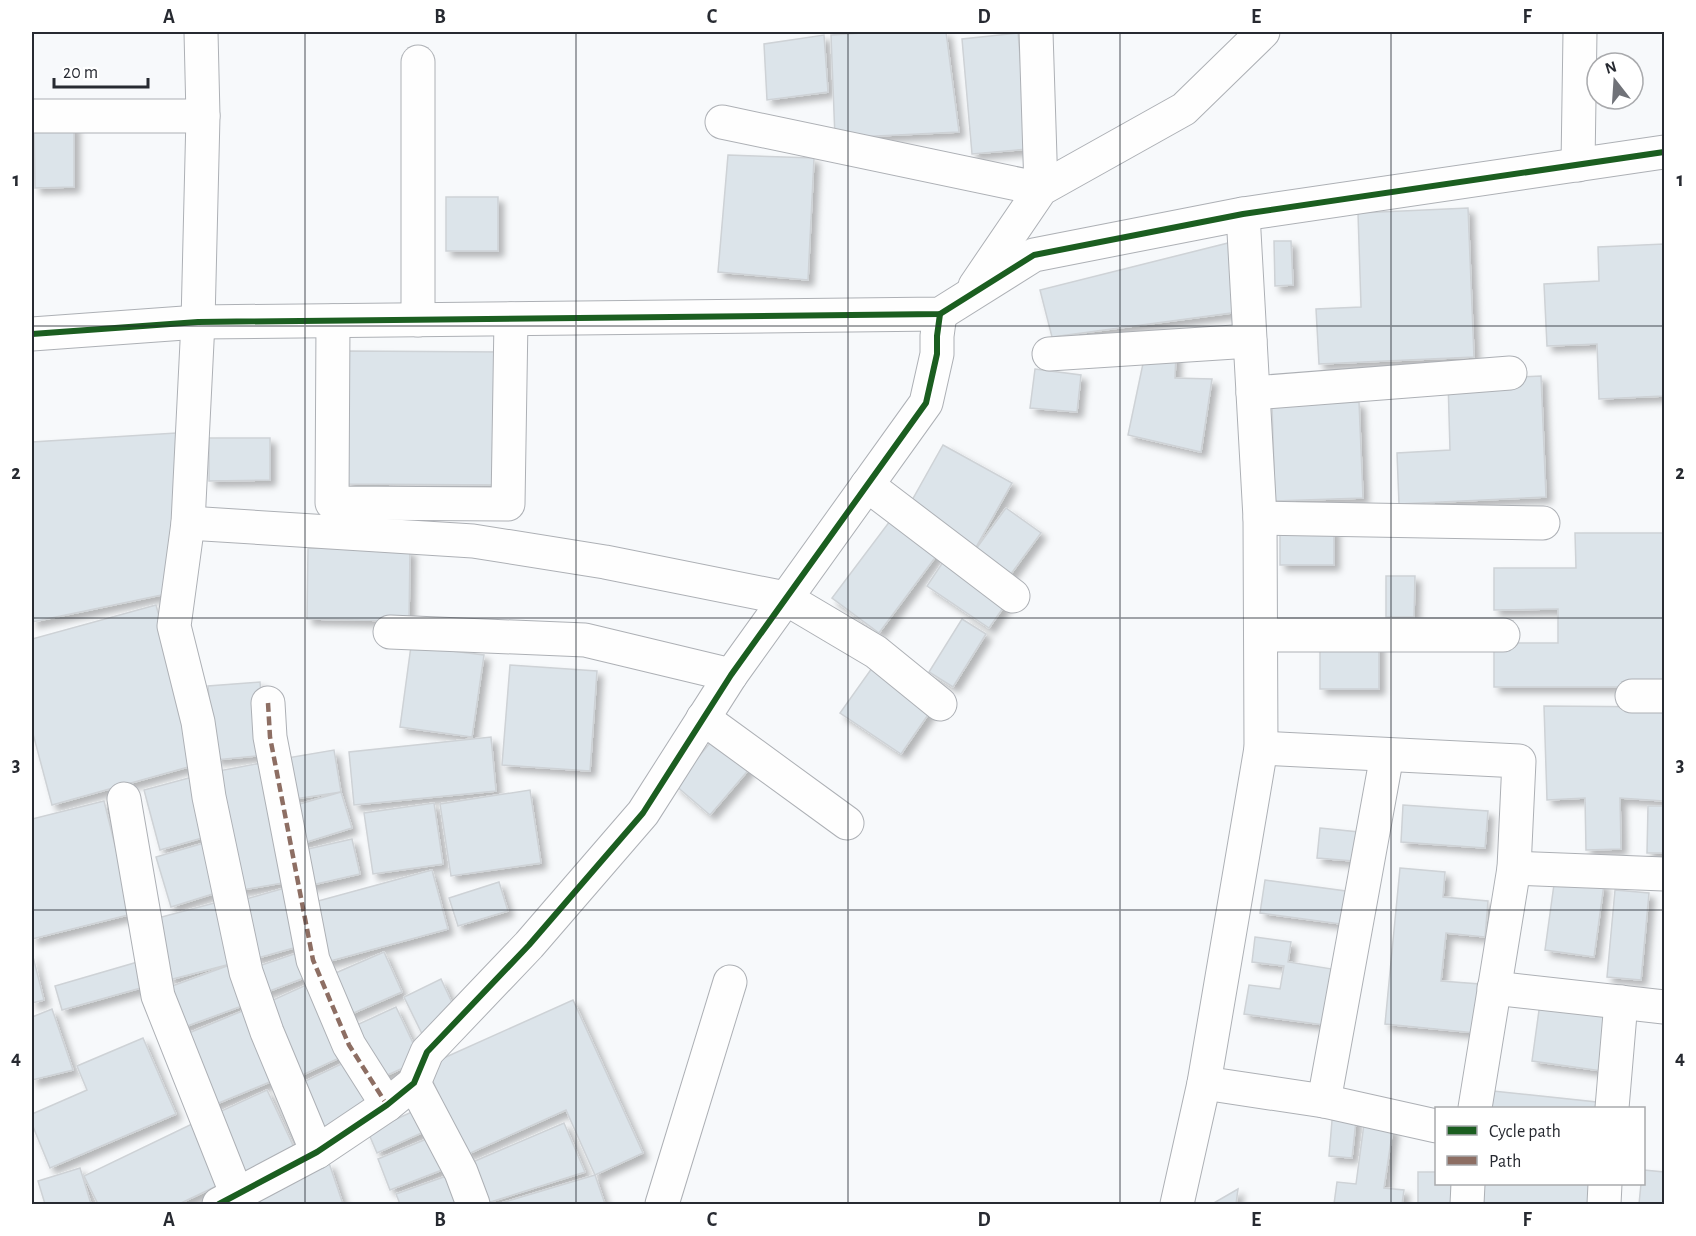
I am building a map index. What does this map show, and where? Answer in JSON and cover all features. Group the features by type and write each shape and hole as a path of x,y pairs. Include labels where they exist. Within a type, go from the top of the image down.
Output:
{"street":[{"path":"201,32 203,116 198,322 188,523 174,626 198,722 209,797 246,972 267,1032 317,1152"},
{"path":"1036,32 1041,189"},
{"path":"967,297 1041,189 1184,109 1263,32"},
{"path":"1578,165 1580,32"},
{"path":"418,62 418,320"},
{"path":"32,116 203,116"},
{"path":"723,122 1041,189"},
{"path":"32,334 198,322 940,314 1034,255 1243,214 1665,152"},
{"path":"1177,1204 1204,1083 1261,748 1260,518 1243,214"},
{"path":"124,800 158,996 240,1198 317,1152 387,1105 414,1083 427,1052 529,945 644,813 731,675 926,403 937,354 940,314"},
{"path":"333,321 332,503 508,504 511,319"},
{"path":"1049,354 1250,341"},
{"path":"1253,393 1510,373"},
{"path":"867,486 1013,596"},
{"path":"1260,518 1543,522"},
{"path":"188,523 473,541 605,562 785,598 876,652 940,704"},
{"path":"390,632 585,640 731,675"},
{"path":"1261,635 1503,635"},
{"path":"1632,696 1665,696"},
{"path":"268,703 270,737 313,960 349,1045 387,1105"},
{"path":"704,718 847,823"},
{"path":"1261,748 1519,761 1514,868 1475,1107"},
{"path":"1324,1101 1387,755"},
{"path":"1514,868 1665,874"},
{"path":"662,1204 730,982"},
{"path":"1494,988 1665,1006"},
{"path":"1612,1107 1621,1002"},
{"path":"414,1083 462,1172 473,1204"},
{"path":"1204,1083 1324,1101 1435,1126"},
{"path":"1467,1204 1468,1185"},
{"path":"1604,1204 1605,1185"}],"building":[{"path":"946,32 959,132 835,138 831,35"},
{"path":"1018,33 1028,149 972,154 962,39"},
{"path":"824,35 828,92 767,100 764,44"},
{"path":"34,124 74,124 74,187 35,188"},
{"path":"728,155 814,158 808,280 718,272"},
{"path":"446,197 498,197 498,251 446,251"},
{"path":"1468,208 1474,357 1319,364 1316,309 1361,307 1358,213"},
{"path":"1236,241 1246,311 1052,337 1040,290"},
{"path":"1274,241 1291,241 1293,285 1275,286"},
{"path":"1664,244 1664,396 1599,399 1597,344 1547,346 1544,284 1599,281 1598,247"},
{"path":"348,351 504,352 503,485 346,484"},
{"path":"1176,351 1175,378 1212,379 1201,452 1128,435 1145,354"},
{"path":"1035,369 1081,375 1077,412 1030,408"},
{"path":"1541,376 1546,497 1399,504 1397,453 1450,450 1448,380"},
{"path":"1359,402 1363,498 1275,501 1272,405"},
{"path":"176,433 176,592 32,622 32,442"},
{"path":"209,438 270,438 270,480 209,481"},
{"path":"943,445 1012,483 975,549 906,511"},
{"path":"1006,508 1041,533 1008,578 973,553"},
{"path":"893,517 940,551 879,633 832,598"},
{"path":"1280,526 1334,526 1334,565 1280,565"},
{"path":"1575,533 1664,533 1664,687 1494,687 1494,643 1558,643 1558,609 1494,610 1494,568 1576,568"},
{"path":"308,548 410,550 409,621 307,619"},
{"path":"945,559 1008,601 989,628 927,586"},
{"path":"1386,576 1415,576 1414,617 1386,617"},
{"path":"156,605 199,764 52,805 32,730 32,639"},
{"path":"962,619 986,634 953,687 929,672"},
{"path":"1320,639 1379,639 1379,689 1320,689"},
{"path":"411,646 484,655 472,737 400,727"},
{"path":"510,665 597,671 590,771 502,765"},
{"path":"872,668 932,709 901,754 840,713"},
{"path":"260,682 266,755 215,760 208,686"},
{"path":"1544,706 1664,707 1664,801 1620,798 1621,849 1586,850 1585,798 1547,800"},
{"path":"491,737 496,791 354,805 349,752"},
{"path":"715,737 751,767 710,815 675,785"},
{"path":"334,750 341,792 288,800 281,759"},
{"path":"272,761 294,881 236,891 208,773"},
{"path":"200,775 216,834 160,850 144,790"},
{"path":"530,790 541,863 451,876 440,804"},
{"path":"341,792 352,828 297,845 286,808"},
{"path":"104,801 132,914 32,939 32,819"},
{"path":"434,803 443,864 373,874 364,813"},
{"path":"1403,805 1488,811 1485,848 1401,842"},
{"path":"1648,806 1664,806 1664,853 1647,853"},
{"path":"1320,828 1369,833 1366,862 1317,858"},
{"path":"352,839 360,874 303,887 295,852"},
{"path":"204,843 219,892 171,907 156,857"},
{"path":"1400,868 1445,872 1443,897 1488,901 1485,937 1446,933 1441,981 1480,984 1476,1033 1385,1024"},
{"path":"432,870 448,929 323,963 307,904"},
{"path":"1555,877 1604,884 1594,957 1545,950"},
{"path":"1265,880 1353,892 1348,925 1260,913"},
{"path":"499,882 508,911 458,926 449,898"},
{"path":"292,886 308,944 254,959 239,901"},
{"path":"1615,890 1649,893 1641,980 1607,977"},
{"path":"222,901 238,962 169,980 154,919"},
{"path":"1255,937 1291,942 1288,962 1332,969 1324,1025 1244,1014 1249,985 1280,989 1284,966 1252,962"},
{"path":"303,951 312,975 259,995 250,969"},
{"path":"384,952 402,992 342,1018 324,978"},
{"path":"32,953 44,1000 32,1003"},
{"path":"141,961 148,986 62,1010 55,986"},
{"path":"238,962 253,1002 179,1029 164,989"},
{"path":"441,979 454,1007 425,1040 404,997"},
{"path":"315,981 348,1054 296,1078 262,1005"},
{"path":"573,1000 643,1153 595,1175 566,1110 466,1155 426,1066"},
{"path":"1540,1003 1617,1014 1609,1072 1532,1061"},
{"path":"252,1007 282,1077 209,1107 179,1037"},
{"path":"396,1007 421,1060 374,1081 350,1028"},
{"path":"52,1009 73,1070 32,1080 32,1017"},
{"path":"143,1038 176,1114 50,1168 32,1124 32,1114 87,1090 77,1066"},
{"path":"354,1058 376,1104 317,1132 295,1086"},
{"path":"267,1090 298,1156 246,1180 215,1114"},
{"path":"1493,1091 1606,1103 1605,1107 1491,1107"},
{"path":"1333,1109 1357,1111 1352,1158 1329,1156"},
{"path":"416,1110 426,1131 377,1153 368,1132"},
{"path":"194,1123 223,1183 179,1204 98,1204 84,1176"},
{"path":"564,1123 585,1172 484,1204 475,1161"},
{"path":"1364,1124 1393,1128 1384,1188 1404,1190 1402,1204 1334,1204 1337,1182 1356,1184"},
{"path":"429,1138 442,1170 390,1190 378,1159"},
{"path":"329,1163 343,1204 261,1204 255,1188"},
{"path":"80,1168 91,1204 45,1204 38,1181"},
{"path":"1645,1170 1664,1172 1664,1204 1639,1204 1641,1185 1645,1185"},
{"path":"1418,1172 1435,1172 1435,1185 1451,1185 1451,1204 1418,1204"},
{"path":"452,1174 462,1204 400,1204 396,1194"},
{"path":"595,1175 605,1204 498,1204"},
{"path":"1482,1185 1596,1185 1594,1204 1479,1204"},
{"path":"1238,1189 1236,1204 1212,1204"}],"marked path":[{"path":"268,703 270,737 313,960 349,1045 387,1105"}],"cycle path":[{"path":"32,334 198,322 940,314 1034,255 1243,214 1664,152"},
{"path":"219,1204 317,1152 387,1105 414,1083 427,1052 529,945 643,813 731,675 926,403 937,354 940,314"}]}
